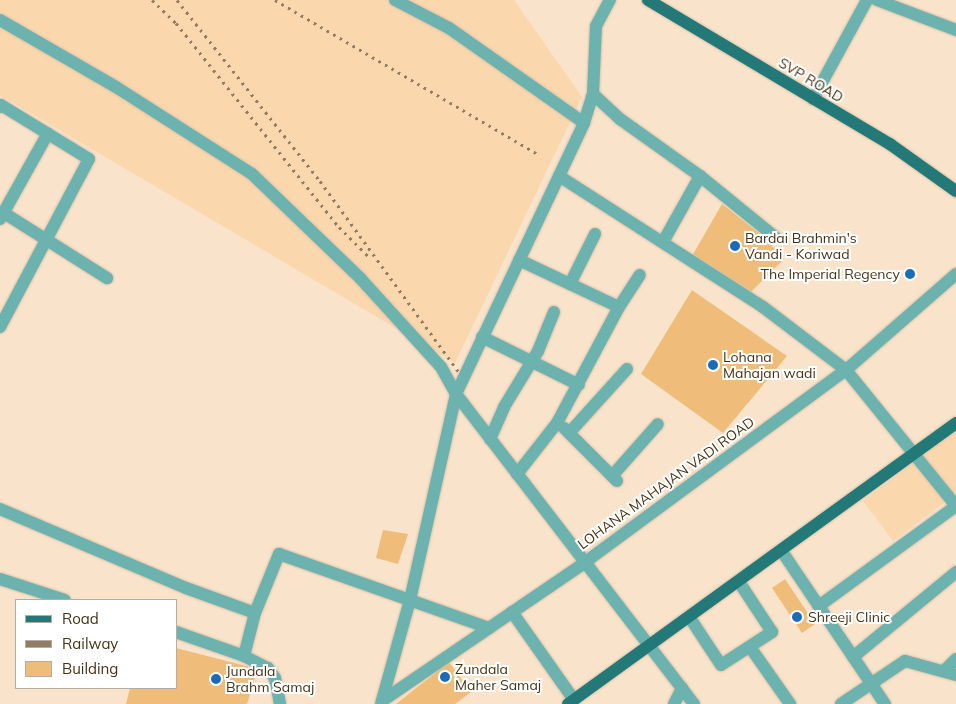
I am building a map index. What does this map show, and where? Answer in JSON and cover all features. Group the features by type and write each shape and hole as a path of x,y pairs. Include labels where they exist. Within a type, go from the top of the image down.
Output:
{"main road":[{"name":"SVP ROAD","path":"648,0 890,144 955,189"},
{"path":"571,702 690,618 956,422"}],"street":[{"path":"395,0 449,28 584,123"},
{"path":"381,702 410,600 456,394 584,123 593,94 596,26 610,0"},
{"path":"813,99 867,0"},
{"path":"885,1 956,30"},
{"path":"0,20 116,87 252,174 360,278 441,367 456,394 694,704"},
{"path":"593,94 620,119 700,176 775,237"},
{"path":"0,107 1,105 89,159 0,327"},
{"path":"48,133 2,216 107,278"},
{"path":"559,176 763,307 846,370 956,506 819,606"},
{"path":"663,242 700,176"},
{"path":"570,284 595,234"},
{"path":"519,260 619,307"},
{"name":"LOHANA MAHAJAN VADI ROAD","path":"381,702 584,563 846,370 956,274"},
{"path":"517,474 557,423 619,307 640,275"},
{"path":"490,439 530,361 538,351 554,312"},
{"path":"482,337 579,384"},
{"path":"570,432 628,369"},
{"path":"557,423 570,432 615,479 658,424"},
{"path":"0,509 186,588 255,613"},
{"path":"782,550 885,704"},
{"path":"244,656 255,613 278,554 489,628"},
{"path":"853,656 956,572"},
{"path":"0,579 62,599"},
{"path":"690,618 721,666 772,632 739,582"},
{"path":"512,612 571,702"},
{"path":"178,633 244,656 268,668 275,678 280,704"},
{"path":"750,647 790,704"},
{"path":"841,704 870,682 905,662 950,673 956,660"},
{"path":"674,704 682,688"}],"shaded area":[{"path":"0,0 514,0 582,97 455,363 0,95"},
{"path":"956,431 956,494 893,541 863,501"}],"building":[{"name":"Bardai Brahmin's Vandi - Koriwad","path":"722,204 763,236 784,259 751,292 692,256"},
{"name":"Lohana Mahajan wadi","path":"692,290 787,356 723,433 641,374"},
{"path":"383,530 408,534 398,564 376,558"},
{"path":"785,579 815,624 802,633 772,588"},
{"name":"Jundala Brahm Samaj","path":"178,649 258,669 247,704 126,704 130,689 178,689"},
{"name":"Zundala Maher Samaj","path":"449,662 471,692 455,704 396,704"}],"railway":[{"path":"152,0 176,23 339,227 368,256"},
{"path":"177,0 320,181 460,374"},
{"path":"275,0 536,153"}],"place":[{"name":"Bardai Brahmin's Vandi - Koriwad","path":"735,246"},
{"name":"The Imperial Regency","path":"910,274"},
{"name":"Lohana Mahajan wadi","path":"713,365"},
{"name":"Shreeji Clinic","path":"797,617"},
{"name":"Zundala Maher Samaj","path":"445,677"},
{"name":"Jundala Brahm Samaj","path":"216,679"}]}
